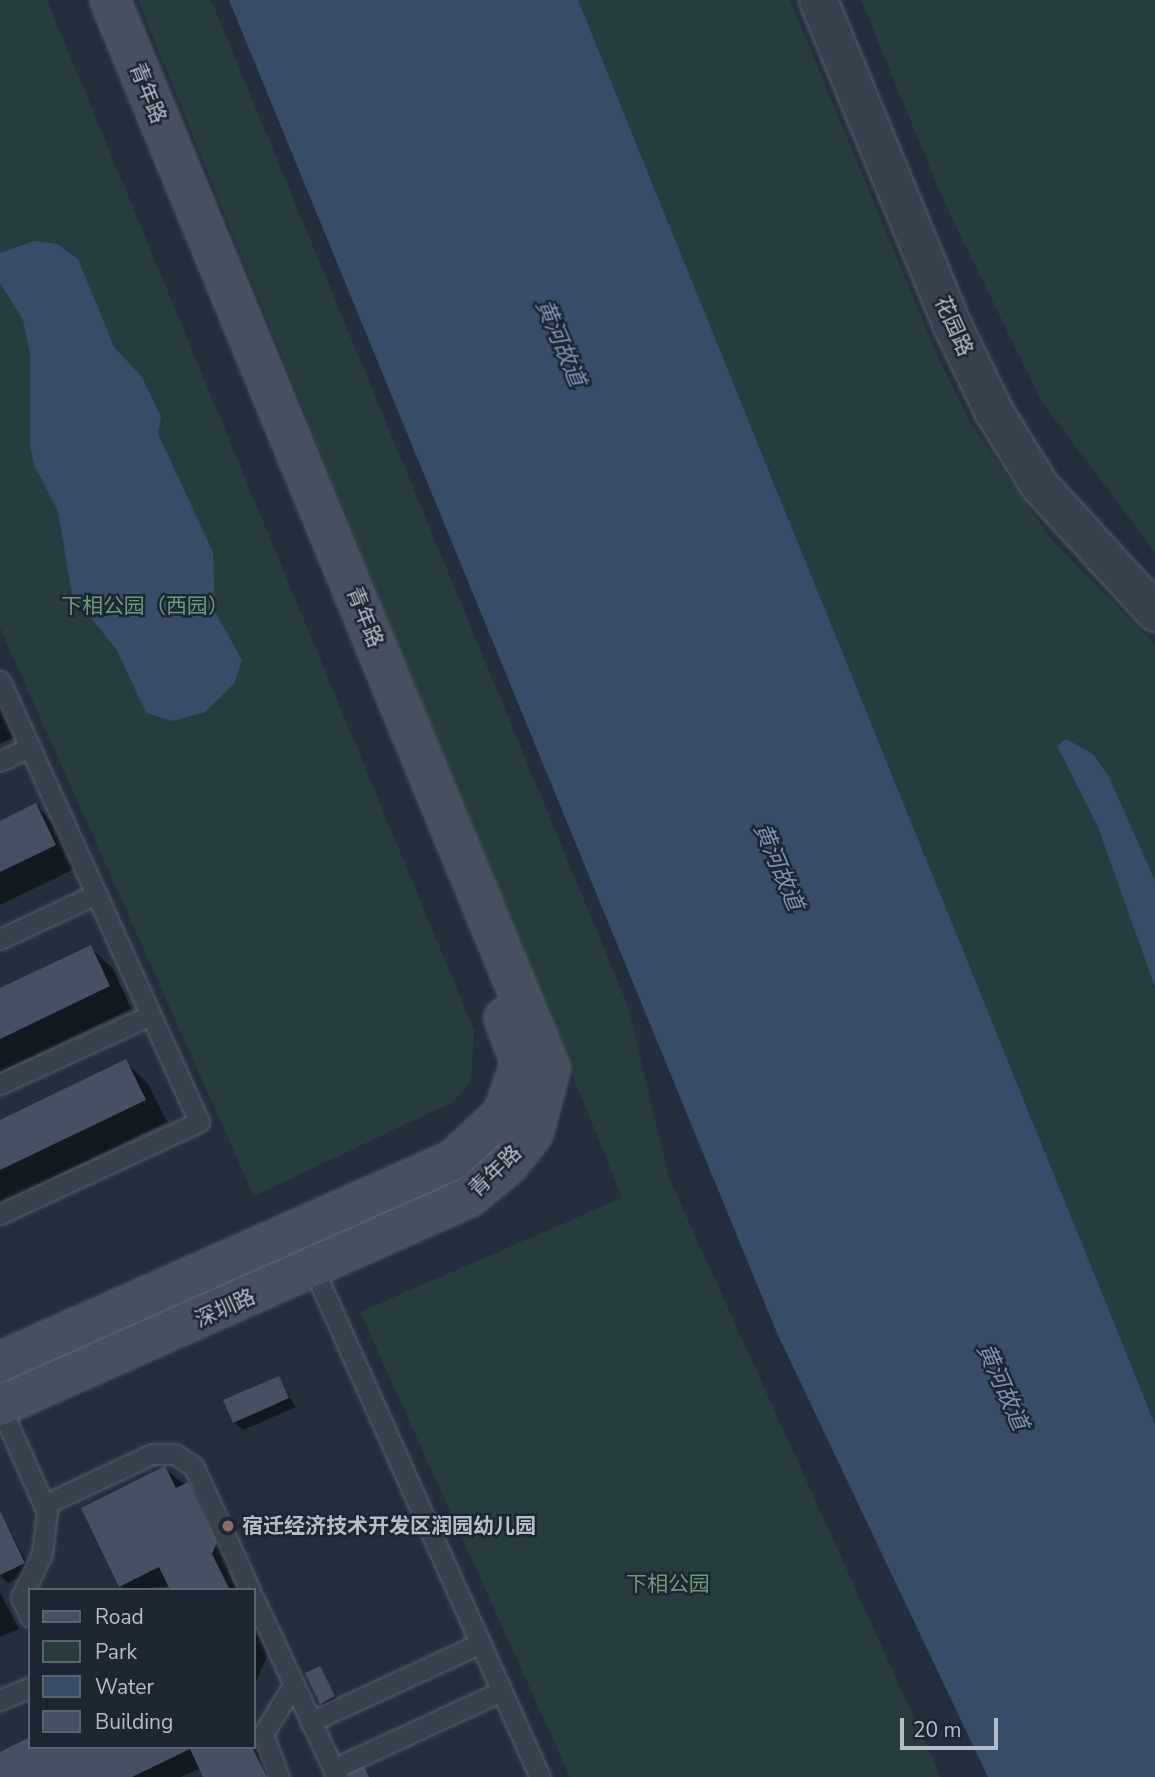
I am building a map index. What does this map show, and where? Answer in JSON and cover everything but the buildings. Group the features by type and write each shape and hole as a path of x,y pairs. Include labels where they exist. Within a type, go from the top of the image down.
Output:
{"street":[{"name":"青年路","path":"88,0 433,832 521,1063 503,1114 480,1140 427,1174"},
{"name":"青年路","path":"110,0 550,1069 533,1133 508,1165 450,1209"},
{"name":"花园路","path":"818,0 951,323 994,412 1039,485 1155,612"},
{"name":"深圳路","path":"0,1362 427,1174"},
{"name":"深圳路","path":"0,1406 450,1209"}],"lane":[{"path":"0,681 199,1122 0,1214"},
{"path":"0,761 30,747"},
{"path":"0,939 96,894"},
{"path":"0,1084 150,1015"},
{"path":"297,1231 541,1777"},
{"path":"0,1406 44,1505 45,1543 21,1597 28,1613"},
{"path":"44,1505 152,1454 175,1454 194,1467 249,1588"},
{"path":"256,1603 335,1773 502,1690"},
{"path":"310,1722 481,1643"},
{"path":"279,1777 263,1734 293,1685"},
{"path":"0,1700 28,1688"}],"green space":[{"name":"下相公园（西园）","path":"0,0 47,0 474,1030 471,1080 453,1102 254,1196 0,628"},
{"name":"下相公园","path":"138,0 211,0 628,1006 669,1178 941,1777 570,1777 360,1312 622,1198"},
{"path":"578,0 790,0 940,362 972,425 1053,542 1155,644 1155,1424"},
{"path":"861,0 1155,0 1155,552 1042,402 944,202"}],"water":[{"name":"黄河故道","path":"229,0 578,0 1155,1424 1155,1777 988,1777 777,1333"},
{"path":"34,241 57,244 78,259 114,347 142,377 161,417 158,434 213,552 215,612 242,660 234,684 205,712 173,721 146,713 117,650 72,595 58,511 34,465 30,445 30,354 23,320 0,283 0,253"},
{"path":"1066,739 1093,754 1108,775 1155,881 1155,987 1098,827 1057,746"}],"place":[{"name":"宿迁经济技术开发区润园幼儿园","path":"228,1526"}]}
